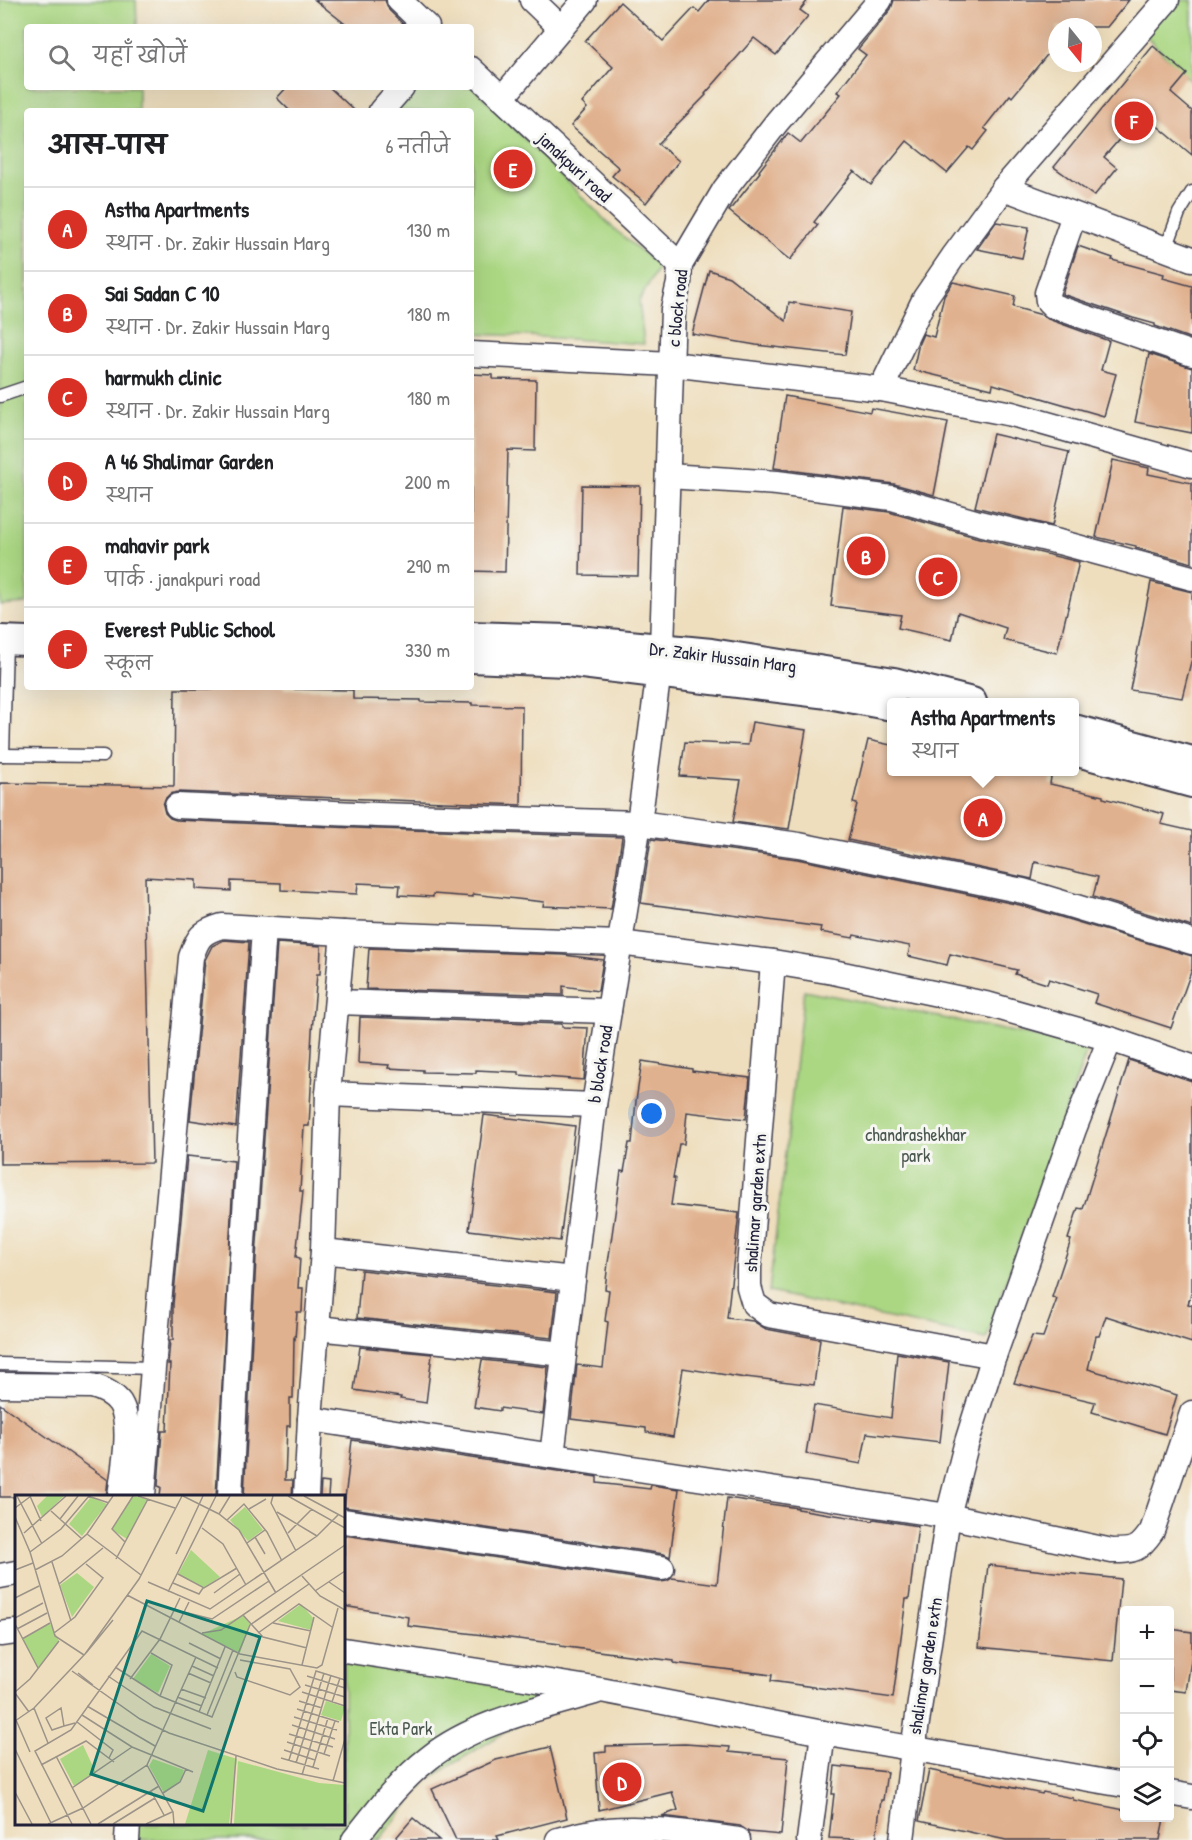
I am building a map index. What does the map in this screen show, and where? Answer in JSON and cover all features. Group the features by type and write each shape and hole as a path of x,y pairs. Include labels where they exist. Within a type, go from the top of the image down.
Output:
{"street":[{"path":"399,0 424,24"},
{"path":"532,0 561,28"},
{"path":"502,98 585,0"},
{"name":"c block road","path":"660,661 673,309 679,283 680,265 725,189 777,122 880,0"},
{"path":"881,389 925,298 953,257 1004,188 1167,0"},
{"name":"janakpuri road","path":"474,72 680,265"},
{"path":"384,108 399,90"},
{"path":"1004,188 1192,259"},
{"path":"1074,215 1047,293 1048,301 1053,306 1192,354"},
{"path":"474,354 671,364 881,389 1012,414 1192,465"},
{"path":"668,476 777,483 892,498 1192,578"},
{"name":"Dr. Zakir Hussain Marg","path":"474,636 567,639 660,661 887,705"},
{"name":"Dr. Zakir Hussain Marg","path":"474,658 566,662 660,661 711,653 894,682 956,698"},
{"name":"b block road","path":"552,1456 594,1105 639,823 660,661"},
{"path":"1079,730 1192,760"},
{"path":"1079,752 1192,783"},
{"path":"177,806 639,823 799,845 1023,891 1192,942"},
{"path":"143,1495 191,957 197,942 205,931 222,926 343,933 619,943 773,962 833,972 990,1005 1110,1038 1192,1067"},
{"path":"230,1495 243,1246 264,929"},
{"path":"306,1495 323,1251 328,1094 343,933"},
{"name":"shalimar garden extn","path":"773,962 749,1268 749,1287 754,1304 769,1315 994,1356"},
{"path":"337,1002 609,1011"},
{"name":"shalimar garden extn","path":"902,1840 913,1749 948,1516 966,1445 994,1356 1074,1128 1110,1038"},
{"path":"328,1094 594,1105"},
{"path":"323,1251 573,1279"},
{"path":"317,1328 564,1354"},
{"path":"0,1385 92,1386 104,1389 114,1396 120,1403 126,1423 120,1495"},
{"path":"310,1419 948,1516 1112,1551 1130,1551 1143,1544 1152,1531 1192,1413"},
{"path":"345,1521 662,1568"},
{"path":"0,1575 15,1573"},
{"path":"0,1634 15,1632"},
{"path":"345,1650 601,1690 823,1733 1120,1784"},
{"path":"354,1840 394,1790 431,1756 502,1720 601,1690"},
{"path":"809,1840 823,1733"},
{"path":"1174,1794 1192,1797"},
{"path":"558,1840 605,1830 630,1829 669,1831 738,1840"}],"lane":[{"path":"1166,249 1179,213 1192,192"},
{"path":"0,396 24,388"},
{"path":"12,634 2,755 103,756"},
{"path":"0,1364 153,1368"}],"green space":[{"path":"0,0 136,0 137,24 24,24 24,90 138,90 138,108 24,108 24,603 0,605"},
{"path":"1165,0 1192,0 1192,83 1143,33"},
{"path":"474,88 613,228 659,266 639,301 644,344 474,334 474,108 382,108 397,90 474,90"},
{"name":"chandrashekhar park","path":"804,990 1088,1047 986,1339 769,1292"},
{"name":"Ekta Park","path":"345,1661 566,1695 428,1779 379,1840 134,1840 135,1825 345,1825"}],"building":[{"path":"315,0 385,0 389,10 403,24 345,24"},
{"path":"709,0 808,0 800,10 808,16 776,55 754,38 706,95 658,144 679,161 646,203 612,176 619,168 571,126 587,108 582,103 613,67 585,41 620,2 663,41 694,8 699,12"},
{"path":"894,0 1129,0 1107,27 1102,27 1102,18 1048,18 1048,54 1012,97 1010,95 984,128 988,131 973,150 969,147 947,173 907,141 871,185 854,171 814,222 818,225 790,260 729,211 788,133 801,143 841,94 837,92 866,55 858,49 891,9"},
{"path":"1153,46 1187,74 1171,93 1192,111 1192,155 1142,113 1104,157 1117,168 1094,196 1054,167"},
{"path":"284,90 332,90 352,108 287,108 277,98"},
{"path":"996,222 1029,227 1022,258 977,249"},
{"path":"1078,246 1113,258 1112,260 1164,274 1163,278 1192,286 1192,339 1155,326 1155,324 1062,294"},
{"path":"709,270 729,277 786,321 789,302 851,312 845,355 756,345 692,334"},
{"path":"953,282 1015,296 1013,307 1042,315 1109,341 1101,370 1116,374 1104,416 993,384 992,389 913,370 923,334 934,337 944,296"},
{"path":"1149,354 1192,368 1192,433 1135,422"},
{"path":"474,374 493,375 493,379 536,380 535,451 508,450 505,572 474,571"},
{"path":"785,396 870,412 871,408 948,422 934,495 894,484 774,468"},
{"path":"993,434 1069,452 1052,526 975,507"},
{"path":"1113,460 1149,468 1148,474 1192,483 1192,563 1096,537"},
{"path":"582,485 640,486 638,576 580,575"},
{"path":"843,506 889,512 975,537 1079,562 1057,653 1003,640 1006,628 958,612 952,640 898,628 901,615 831,606"},
{"path":"1151,582 1192,592 1192,658 1182,698 1130,690"},
{"path":"175,690 353,690 353,699 421,700 421,702 522,706 521,805 178,792 170,794 165,799 163,805 165,813 176,820 622,837 611,909 543,906 544,902 473,894 473,897 433,894 433,897 399,895 400,885 358,883 357,894 281,890 281,883 231,881 231,891 196,889 196,880 145,877 152,1163 0,1164 0,783 174,786"},
{"path":"752,722 806,730 789,829 733,822 741,780 680,776 685,742 748,745"},
{"path":"868,740 887,744 887,776 1047,776 1051,777 1050,784 1103,796 1103,798 1164,814 1161,824 1192,831 1192,927 1093,897 1098,877 1035,862 1032,879 848,840 857,804 853,803"},
{"path":"651,839 797,859 1020,905 1192,956 1192,969 1171,1028 1094,1003 1097,994 1049,979 1047,984 1015,974 1017,970 950,954 947,965 908,956 910,946 854,935 853,938 820,932 821,927 641,903"},
{"path":"224,940 249,942 236,1127 190,1120 205,960 212,946"},
{"path":"277,943 321,946 320,974 317,974 312,1031 309,1126 304,1126 300,1191 303,1191 296,1257 300,1258 298,1288 303,1288 302,1312 297,1312 293,1398 290,1398 290,1426 287,1426 285,1480 293,1480 292,1495 244,1495 256,1258"},
{"path":"369,948 564,955 603,960 598,991 563,986 563,995 366,989"},
{"path":"360,1017 562,1024 562,1027 588,1028 584,1080 519,1075 519,1072 476,1070 476,1073 423,1072 423,1070 388,1068 389,1065 358,1063"},
{"path":"1129,1060 1192,1081 1192,1290 1188,1304 1192,1305 1192,1343 1106,1316 1099,1336 1096,1336 1088,1369 1177,1395 1165,1434 1092,1412 1095,1402 1014,1383 1032,1336 1043,1337 1057,1299 1052,1297 1071,1240 1068,1239 1078,1208 1083,1209"},
{"path":"642,1061 692,1069 692,1071 750,1078 746,1119 687,1112 684,1144 679,1144 673,1178 675,1178 671,1205 739,1213 727,1318 753,1321 766,1329 820,1339 814,1385 746,1378 683,1368 673,1437 646,1432 646,1428 571,1419 577,1365 603,1368 608,1322 605,1321 609,1290 605,1289 608,1263 621,1171 624,1172 629,1143 632,1143"},
{"path":"484,1115 575,1126 560,1241 469,1230"},
{"path":"187,1156 234,1161 216,1495 160,1495 161,1487 158,1486 162,1431 167,1431 170,1364 168,1364 170,1340 173,1340 173,1304"},
{"path":"361,1270 557,1292 552,1338 357,1318"},
{"path":"360,1347 432,1354 426,1403 354,1390"},
{"path":"897,1353 949,1362 940,1442 867,1433 861,1464 806,1454 814,1405 891,1418"},
{"path":"482,1360 548,1367 543,1414 474,1407"},
{"path":"0,1404 108,1480 106,1495 0,1497"},
{"path":"352,1440 597,1477 597,1483 650,1489 651,1485 679,1489 670,1557 664,1554 345,1507"},
{"path":"321,1482 329,1483 328,1495 320,1495"},
{"path":"727,1498 918,1526 893,1698 771,1681 772,1675 674,1663 674,1661 560,1646 560,1644 408,1626 409,1617 345,1606 345,1535 660,1582 672,1578 717,1584"},
{"path":"988,1565 1121,1579 1113,1661 979,1647"},
{"path":"1174,1630 1192,1632 1192,1653 1186,1692 1174,1690"},
{"path":"685,1744 730,1747 729,1752 788,1758 781,1835 749,1832 740,1826 662,1816 678,1810 672,1792 599,1810 595,1753 606,1752 606,1746"},
{"path":"550,1747 567,1818 497,1836 499,1840 456,1840 432,1789 496,1760"},
{"path":"835,1766 887,1772 876,1840 829,1838"},
{"path":"929,1770 1120,1809 1120,1822 1163,1822 1160,1840 1006,1840 919,1821"},
{"path":"413,1818 439,1840 394,1840"}],"place":[{"name":"Everest Public School","path":"1134,121"},
{"name":"mahavir park","path":"513,169"},
{"name":"Sai Sadan C 10","path":"866,556"},
{"name":"harmukh clinic","path":"938,577"},
{"name":"Astha Apartments","path":"983,818"},
{"name":"A 46 Shalimar Garden","path":"622,1782"}]}
